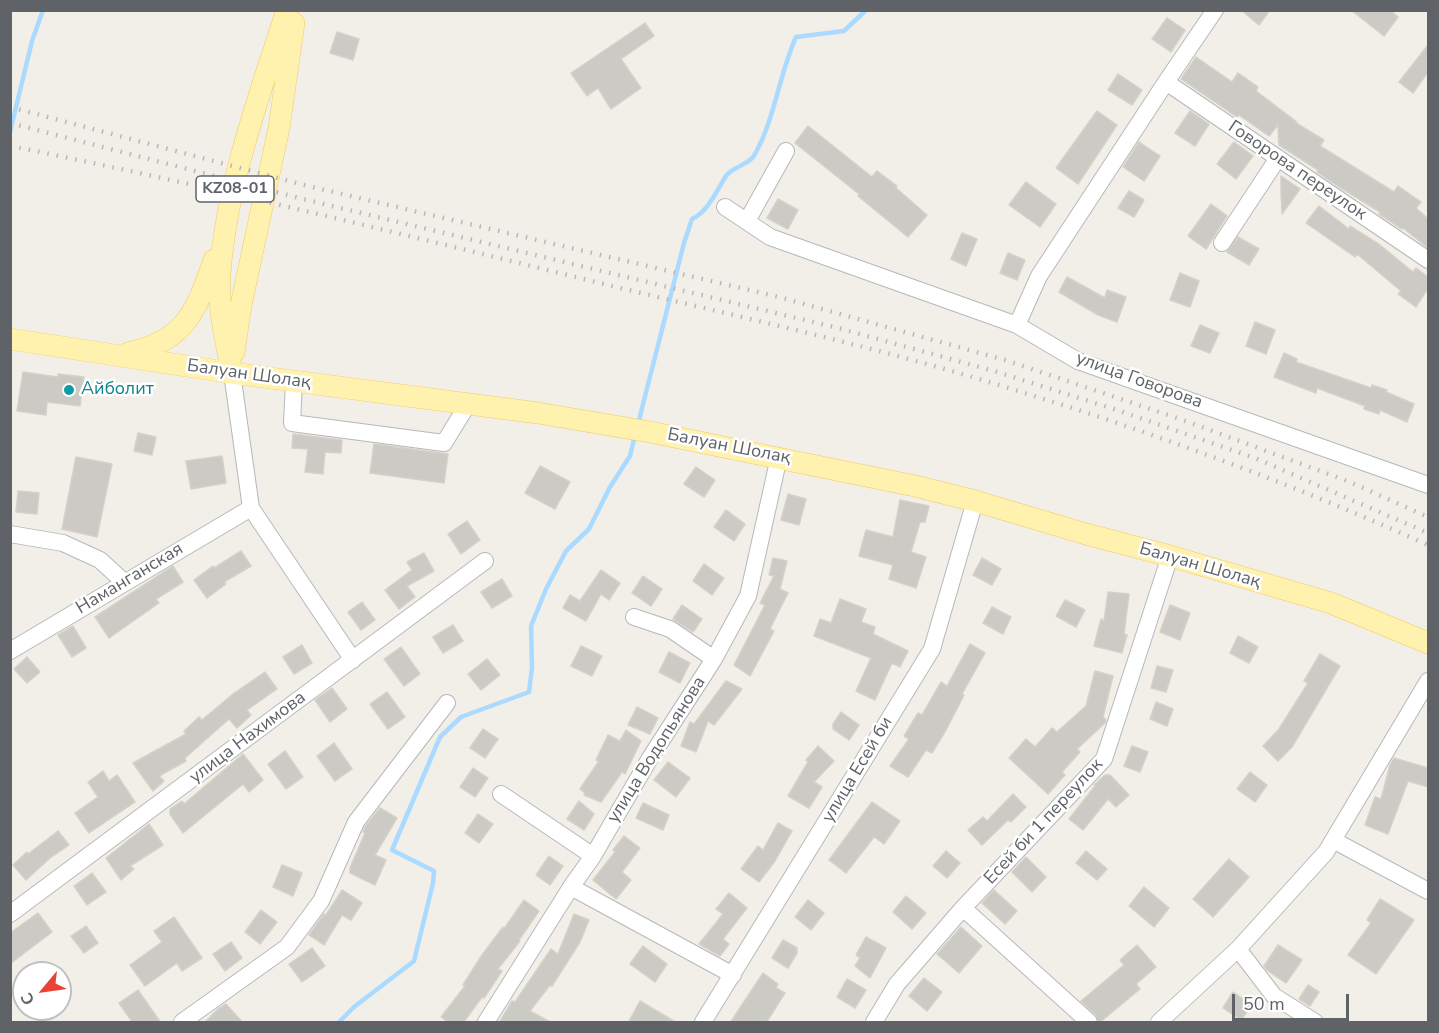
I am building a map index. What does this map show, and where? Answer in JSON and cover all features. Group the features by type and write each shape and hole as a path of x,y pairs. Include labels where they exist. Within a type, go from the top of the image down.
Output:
{"main road":[{"name":"KZ08-01","path":"231,373 220,302 219,274 227,219 249,126 287,10"},
{"name":"KZ08-01","path":"231,373 241,305 279,128 296,10"},
{"name":"KZ08-01","path":"118,356 149,349 169,338 187,321 199,303 227,219"},
{"name":"Балуан Шолақ","path":"10,339 231,373 468,404 651,432 915,486 975,501 1331,603 1428,643"}],"street":[{"path":"1017,325 1039,276 1215,10"},
{"name":"Говорова переулок","path":"1166,82 1428,260"},
{"path":"747,222 786,151"},
{"path":"1222,243 1278,158"},
{"name":"улица Говорова","path":"725,207 770,237 1017,325 1078,361 1428,485"},
{"path":"231,373 251,508 353,660"},
{"path":"294,382 292,423 444,442 468,404"},
{"name":"улица Водопьянова","path":"486,1023 593,856 650,758 714,659 748,596 779,457"},
{"name":"улица Есей би","path":"703,1023 932,649 975,501"},
{"name":"Наманганская","path":"10,651 251,508"},
{"path":"10,534 63,543 100,560 124,582"},
{"name":"Есей би 1 переулок","path":"874,1023 897,984 963,908 1104,759 1170,556"},
{"name":"улица Нахимова","path":"10,914 485,561"},
{"path":"634,617 670,629 714,659"},
{"path":"1159,1023 1238,949 1326,852 1428,681"},
{"path":"182,1023 287,947 321,901 356,822 447,704"},
{"path":"501,794 593,856"},
{"path":"1333,840 1428,891"},
{"path":"1411,881 1428,876"},
{"path":"571,887 733,975"},
{"path":"963,908 1089,1023"},
{"path":"1238,949 1274,996 1314,1023"}],"building":[{"path":"1241,10 1270,10 1259,25"},
{"path":"1351,10 1390,10 1398,17 1384,36"},
{"path":"1167,18 1185,30 1171,52 1152,39"},
{"path":"645,23 654,36 621,59 641,88 611,109 598,88 587,96 571,73"},
{"path":"337,32 359,39 353,60 330,53"},
{"path":"1428,45 1428,72 1413,93 1399,82"},
{"path":"1196,57 1232,82 1238,73 1258,87 1256,91 1296,123 1324,140 1320,146 1394,192 1398,186 1421,202 1416,208 1428,219 1428,248 1403,228 1379,214 1380,212 1336,185 1317,172 1318,170 1279,145 1278,125 1269,136 1181,79"},
{"path":"1118,74 1142,90 1132,105 1108,90"},
{"path":"1097,111 1117,125 1078,184 1056,168"},
{"path":"1190,111 1209,124 1195,146 1175,133"},
{"path":"808,126 872,177 877,171 897,186 896,188 927,215 908,237 795,143"},
{"path":"1139,142 1160,156 1144,181 1123,167"},
{"path":"1234,142 1253,156 1236,179 1217,164"},
{"path":"1281,176 1300,189 1282,214 1281,191"},
{"path":"1026,182 1056,204 1040,227 1009,205"},
{"path":"1129,191 1144,200 1134,217 1118,208"},
{"path":"778,199 798,210 788,229 767,218"},
{"path":"1211,204 1227,216 1206,249 1188,236"},
{"path":"1319,206 1349,229 1350,226 1380,245 1413,272 1416,268 1428,277 1428,288 1416,307 1398,294 1401,291 1357,254 1355,257 1306,223"},
{"path":"962,233 977,239 966,266 951,259"},
{"path":"1238,237 1259,249 1249,265 1227,252"},
{"path":"1008,253 1025,260 1017,280 1000,273"},
{"path":"1180,273 1199,281 1190,307 1170,300"},
{"path":"1067,277 1105,298 1107,290 1126,297 1117,322 1098,315 1059,292"},
{"path":"1255,322 1275,330 1266,354 1246,346"},
{"path":"1200,325 1219,333 1210,353 1191,346"},
{"path":"1284,353 1297,359 1296,362 1371,388 1372,385 1387,390 1386,392 1414,404 1407,422 1380,410 1379,414 1364,409 1365,406 1317,388 1316,393 1274,377"},
{"path":"23,372 58,377 58,374 84,377 80,406 47,402 46,415 17,411"},
{"path":"138,433 156,437 152,455 134,451"},
{"path":"293,434 342,440 341,453 325,452 323,474 305,472 308,449 292,448"},
{"path":"374,444 448,454 444,483 370,473"},
{"path":"222,456 226,483 191,489 186,461"},
{"path":"76,457 112,464 97,537 62,529"},
{"path":"540,466 570,482 555,509 525,493"},
{"path":"696,467 715,480 704,497 684,484"},
{"path":"18,491 39,493 37,514 16,512"},
{"path":"788,494 806,499 799,525 781,520"},
{"path":"900,500 929,506 925,522 920,522 911,552 926,557 916,588 889,579 893,565 859,556 866,530 893,537"},
{"path":"726,510 745,524 734,541 714,527"},
{"path":"467,521 480,540 461,554 448,534"},
{"path":"241,551 251,566 224,582 226,584 207,598 194,580 213,566 214,568"},
{"path":"424,553 434,571 407,586 415,597 399,609 385,590 412,570 407,562"},
{"path":"773,558 787,561 780,589 788,593 770,629 774,631 750,676 734,665 765,605 760,603 774,576 769,575"},
{"path":"982,558 1001,569 992,585 973,575"},
{"path":"704,564 724,578 712,595 693,581"},
{"path":"173,566 183,582 156,599 159,603 109,638 95,617"},
{"path":"601,570 620,583 609,600 601,594 586,621 563,608 570,595 580,601"},
{"path":"643,576 662,589 651,606 632,593"},
{"path":"502,579 512,596 492,608 481,592"},
{"path":"1108,592 1129,594 1124,634 1127,635 1122,653 1094,646 1101,619 1104,621"},
{"path":"840,599 866,609 861,622 875,627 873,634 908,651 900,667 892,663 875,700 856,691 871,658 814,636 820,619 831,623"},
{"path":"1065,600 1085,610 1076,627 1056,616"},
{"path":"362,602 375,620 361,630 348,612"},
{"path":"682,605 702,619 693,632 673,619"},
{"path":"1170,605 1190,613 1180,640 1160,632"},
{"path":"992,607 1011,617 1003,634 983,623"},
{"path":"453,625 463,641 443,653 433,637"},
{"path":"73,626 86,648 72,657 58,635"},
{"path":"1238,636 1258,647 1249,663 1230,653"},
{"path":"970,644 985,653 932,753 926,750 908,777 890,766 909,739 904,736 918,713 922,715 941,682 947,686"},
{"path":"302,645 312,663 294,674 283,657"},
{"path":"581,646 602,656 592,676 571,666"},
{"path":"401,647 420,674 404,686 384,659"},
{"path":"669,652 690,663 680,683 659,672"},
{"path":"1320,654 1340,666 1292,747 1278,761 1263,746 1279,729 1308,683 1304,681"},
{"path":"27,657 40,672 27,683 14,669"},
{"path":"487,659 500,675 481,690 468,674"},
{"path":"1157,666 1173,670 1166,692 1151,688"},
{"path":"1095,671 1113,676 1103,717 1106,720 1105,723 1077,749 1080,752 1062,772 1065,775 1048,794 1009,758 1026,739 1035,747 1052,728 1057,732 1086,706"},
{"path":"265,672 277,689 247,710 251,715 237,728 229,719 185,758 186,761 159,776 164,781 153,791 133,763 186,734 184,731 199,717 202,720 233,694"},
{"path":"726,681 742,689 714,725 708,721 696,752 681,746 690,722 694,724"},
{"path":"332,688 347,709 330,722 315,700"},
{"path":"387,692 405,717 388,729 370,704"},
{"path":"1156,702 1173,709 1167,726 1150,719"},
{"path":"637,707 658,718 650,734 628,725"},
{"path":"841,712 859,725 849,740 833,729 833,724"},
{"path":"483,729 498,739 485,758 470,748"},
{"path":"626,730 641,741 625,774 622,772 601,802 584,795 585,793 580,789 599,761 596,760 608,735 620,741"},
{"path":"334,743 352,769 335,781 317,756"},
{"path":"818,746 834,761 814,782 822,787 809,808 788,796 808,762 806,760"},
{"path":"1132,746 1148,752 1140,772 1124,766"},
{"path":"285,751 303,777 286,789 268,764"},
{"path":"243,754 263,780 249,792 243,784 183,833 170,814 170,809 182,801 184,804"},
{"path":"1394,758 1428,768 1428,787 1408,781 1388,834 1365,825 1375,797 1381,799"},
{"path":"668,762 690,778 676,797 654,780"},
{"path":"473,768 488,778 475,797 460,787"},
{"path":"103,771 109,781 117,775 135,802 89,833 75,813 98,797 88,782"},
{"path":"1250,772 1267,785 1255,802 1237,789"},
{"path":"1105,775 1110,775 1129,795 1116,807 1108,799 1083,830 1069,819 1094,785"},
{"path":"1013,794 1026,807 1011,822 1008,820 982,845 968,830 983,817 987,821"},
{"path":"579,801 594,814 584,830 567,819"},
{"path":"872,802 900,821 884,844 874,837 846,873 829,860"},
{"path":"643,803 669,815 663,830 636,818"},
{"path":"380,808 397,818 375,855 386,860 375,885 350,873 350,868 365,833 363,832 365,827"},
{"path":"478,814 493,824 479,843 465,833"},
{"path":"778,823 792,831 775,861 759,882 741,869 758,846 763,850"},
{"path":"149,824 163,845 130,866 134,869 121,880 106,858"},
{"path":"58,831 69,845 50,858 26,880 13,865 27,852 28,854"},
{"path":"624,836 640,848 622,872 631,880 616,899 593,880 615,852 613,850"},
{"path":"946,851 960,863 947,878 933,866"},
{"path":"1086,851 1107,869 1097,880 1076,863"},
{"path":"549,856 563,866 550,885 536,875"},
{"path":"1026,857 1046,877 1032,892 1012,872"},
{"path":"1229,859 1249,877 1213,917 1193,899"},
{"path":"282,865 302,873 293,896 273,887"},
{"path":"92,873 106,892 87,905 74,886"},
{"path":"1144,887 1169,908 1154,927 1129,906"},
{"path":"342,890 362,903 351,920 342,915 324,945 309,935 324,914 326,915"},
{"path":"994,890 1017,911 1005,924 982,903"},
{"path":"729,893 747,908 723,939 729,944 720,956 699,944 723,914 716,909"},
{"path":"906,896 926,913 912,929 893,912"},
{"path":"1380,899 1414,920 1376,974 1348,955 1371,923 1367,920"},
{"path":"524,900 539,911 520,941 498,969 502,971 484,998 482,997 463,1023 449,1023 441,1017 465,986 463,985 482,955"},
{"path":"808,900 824,913 811,930 795,917"},
{"path":"261,910 277,922 260,944 245,932"},
{"path":"38,913 52,932 10,964 10,933"},
{"path":"574,914 589,920 580,942 552,986 550,985 530,1011 552,1023 499,1023 512,1001 515,1002 551,949 558,954"},
{"path":"174,917 202,958 182,971 177,963 145,986 130,965 162,942 154,931"},
{"path":"86,926 98,943 84,953 71,936"},
{"path":"961,927 982,946 959,973 937,954"},
{"path":"866,937 886,948 870,978 855,966 860,958 856,955"},
{"path":"783,940 797,948 797,953 788,968 772,958"},
{"path":"231,942 242,958 225,971 213,954"},
{"path":"1137,945 1156,967 1136,984 1140,989 1099,1023 1096,1015 1081,1001 1124,965 1120,960"},
{"path":"1278,945 1302,960 1286,983 1264,966"},
{"path":"643,946 667,964 655,982 630,964"},
{"path":"312,948 325,966 302,982 289,964"},
{"path":"763,973 778,984 776,988 785,993 766,1023 730,1023"},
{"path":"924,978 942,992 927,1011 909,996"},
{"path":"847,979 866,990 855,1008 837,997"},
{"path":"1308,985 1319,992 1310,1006 1299,999"},
{"path":"138,990 161,1023 133,1023 119,1003"},
{"path":"1233,992 1252,1005 1241,1020 1223,1008"},
{"path":"640,1001 677,1023 628,1023"},
{"path":"226,1004 243,1023 204,1023 218,1009"}],"waterway":[{"path":"10,132 32,41 43,10"},
{"path":"638,424 692,219 707,206 726,176 753,158 767,126 796,37 844,31 866,10"},
{"path":"339,1022 354,1007 414,961 434,871 392,850 440,737 461,717 529,692 532,668 531,626 546,589 566,551 589,529 610,487 630,456 635,435"}],"railway":[{"path":"10,107 308,186 779,297 1005,360 1180,419 1350,482 1428,517"},
{"path":"10,123 303,199 838,328 994,371 1114,409 1255,458 1428,533"},
{"path":"10,146 304,211 917,361 1022,392 1140,431 1256,473 1428,545"}],"place":[{"name":"Айболит","path":"69,390"}]}
